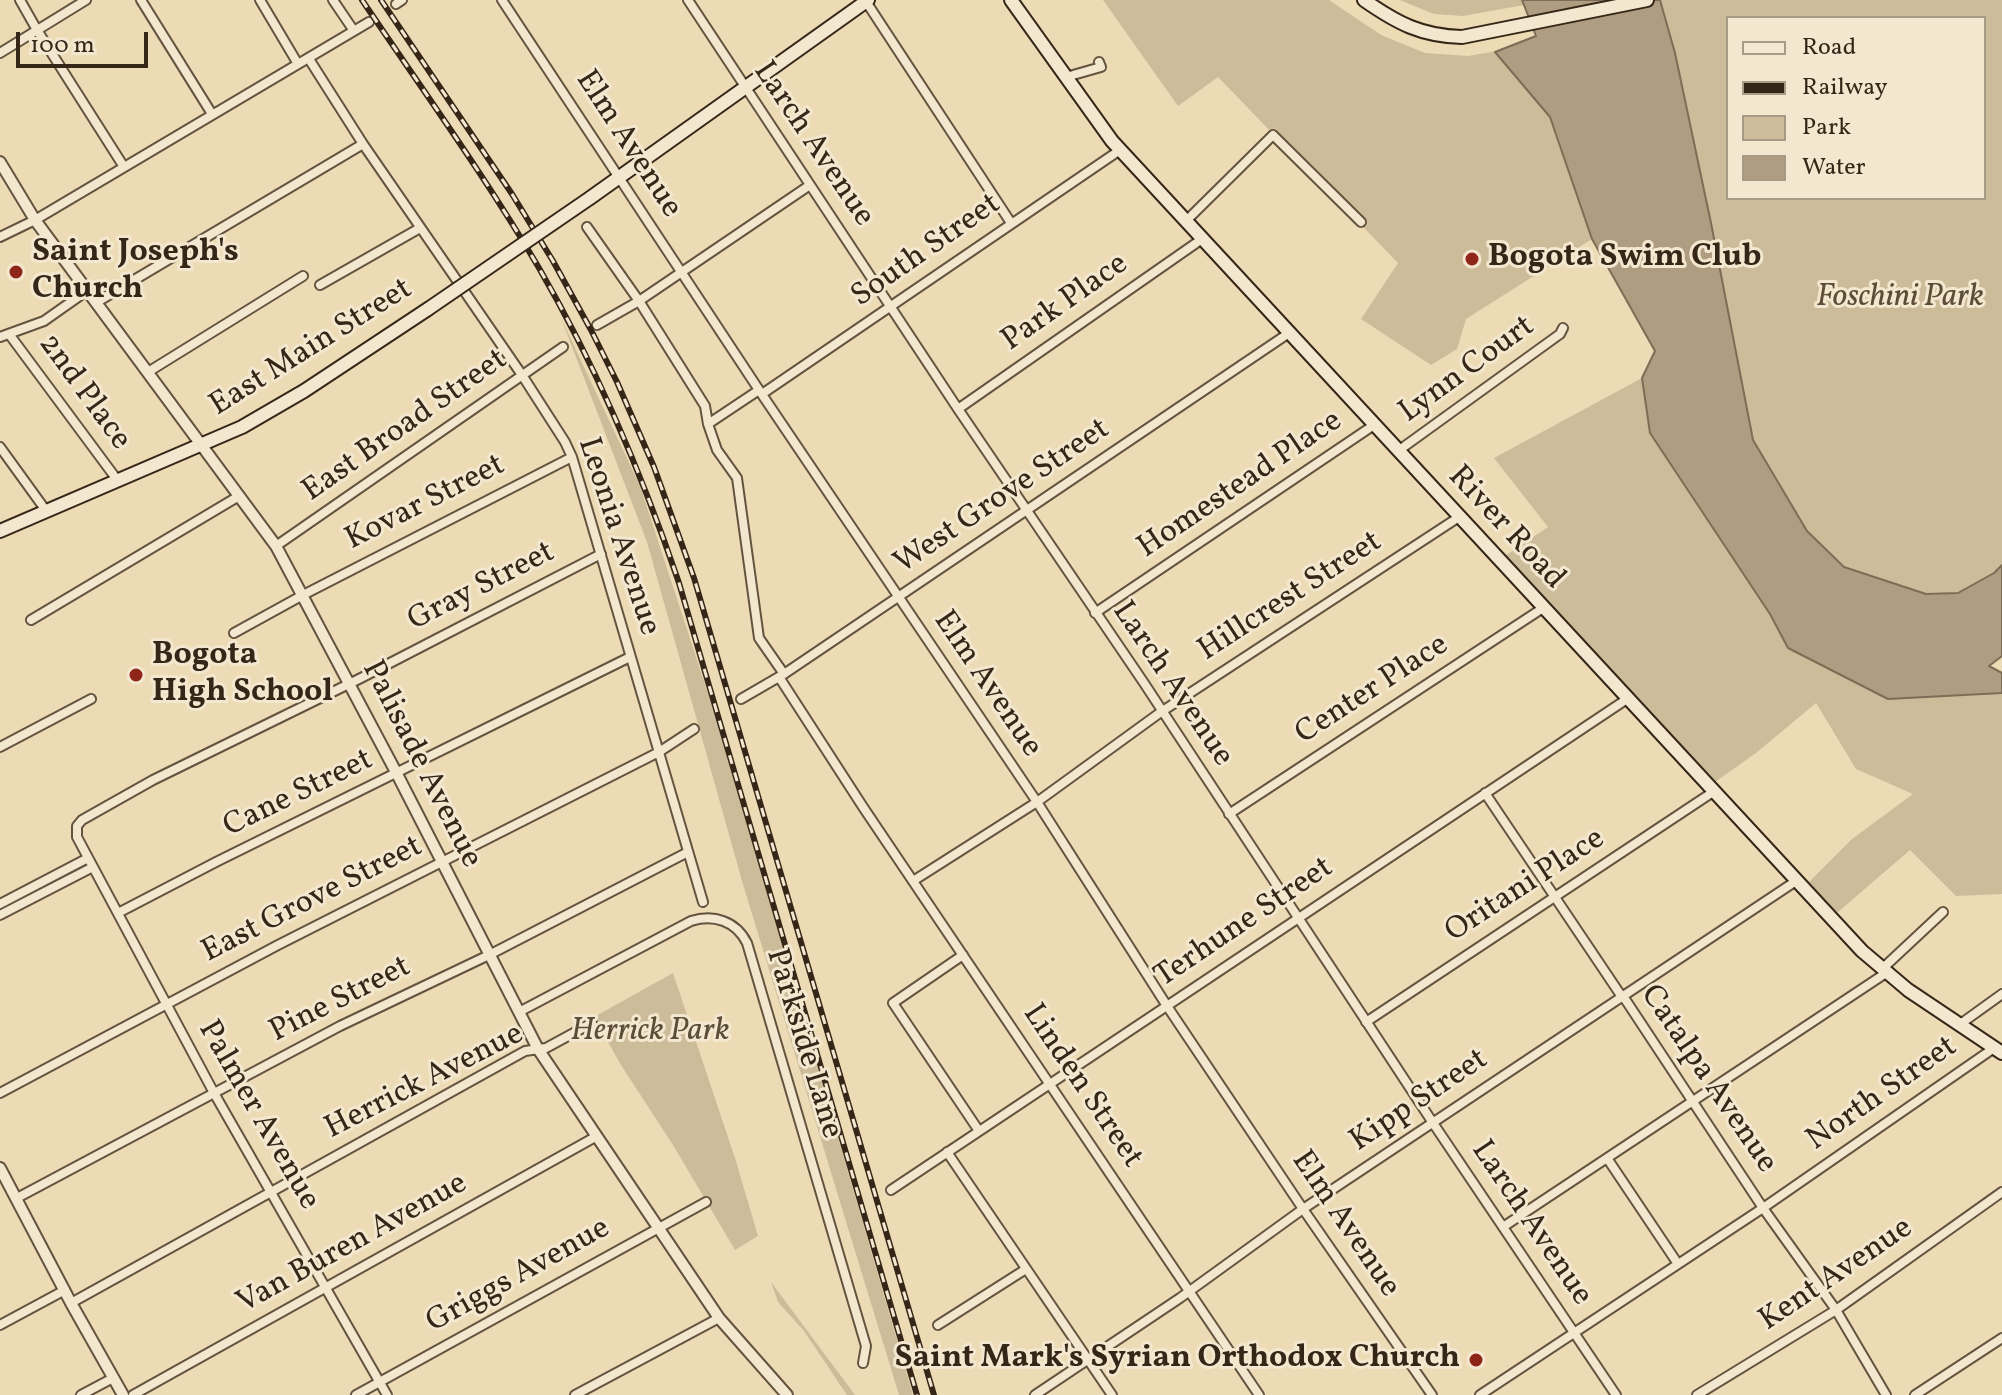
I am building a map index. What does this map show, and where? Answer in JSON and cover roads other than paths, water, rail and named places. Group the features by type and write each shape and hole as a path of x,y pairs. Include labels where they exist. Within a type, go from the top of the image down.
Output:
{"main road":[{"name":"River Road","path":"1011,0 1120,150 1796,881 1884,971 1998,1050"},
{"path":"1364,0 1414,30 1462,37 1647,0"},
{"name":"East Main Street","path":"0,531 242,427 271,411 590,198 866,1"}],"street":[{"path":"20,0 124,167"},
{"path":"0,53 86,0"},
{"path":"141,0 212,114"},
{"path":"260,0 298,64"},
{"path":"333,0 354,31"},
{"name":"Elm Avenue","path":"502,0 760,392 1037,802 1167,1006 1432,1395"},
{"name":"Larch Avenue","path":"688,0 1616,1395"},
{"path":"866,1 1011,223"},
{"path":"0,237 35,220 369,22"},
{"name":"Leonia Avenue","path":"309,59 565,442 703,902"},
{"path":"1066,77 1101,67 1099,62"},
{"path":"1186,221 1273,135 1361,222"},
{"path":"97,302 363,144"},
{"name":"South Street","path":"708,424 891,307 1120,150"},
{"name":"Palisade Avenue","path":"0,162 35,220 276,546 538,1049 719,1318 787,1395"},
{"path":"597,325 639,301 810,185"},
{"name":"Linden Street","path":"587,227 639,301 705,406 717,450 737,478 759,638 863,807 1259,1395"},
{"path":"320,285 420,228"},
{"name":"Park Place","path":"958,409 1202,239"},
{"path":"148,372 303,276"},
{"path":"4,335 44,321 88,290"},
{"name":"Lynn Court","path":"1398,451 1560,334 1563,328"},
{"name":"West Grove Street","path":"741,699 1289,333"},
{"name":"2nd Place","path":"4,335 118,481"},
{"name":"East Broad Street","path":"276,546 563,347"},
{"name":"Homestead Place","path":"1095,613 1374,425"},
{"path":"0,447 47,512"},
{"name":"Kovar Street","path":"234,633 572,457"},
{"path":"31,620 239,496"},
{"name":"Hillcrest Street","path":"913,881 1037,802 1161,712 1459,517"},
{"name":"Gray Street","path":"88,858 77,837 77,826 82,820 153,780 601,554"},
{"name":"Center Place","path":"1229,814 1543,608"},
{"name":"Cane Street","path":"118,913 630,657"},
{"path":"0,747 91,699"},
{"name":"Terhune Street","path":"891,1190 1627,699"},
{"name":"East Grove Street","path":"0,1093 278,945 659,752 694,729"},
{"name":"Oritani Place","path":"1366,1022 1713,792"},
{"name":"Catalpa Avenue","path":"1485,793 1763,1208 1836,1310 1886,1395"},
{"name":"Pine Street","path":"17,1198 340,1026 489,955 688,852"},
{"path":"0,904 88,858"},
{"name":"Palmer Avenue","path":"88,858 214,1093 387,1395"},
{"path":"0,915 93,867"},
{"name":"Kipp Street","path":"1035,1395 1190,1291 1303,1209 1796,881"},
{"path":"1503,1227 1884,971 1943,912"},
{"name":"Parkside Lane","path":"519,1012 691,921 717,919 737,930 747,943 863,1333 866,1346 863,1363"},
{"path":"963,955 893,1003 979,1131"},
{"path":"1959,1025 2002,994"},
{"name":"Herrick Avenue","path":"71,1303 525,1051 546,1048 592,1023"},
{"name":"North Street","path":"1480,1395 1998,1050"},
{"name":"Van Buren Avenue","path":"133,1395 597,1136"},
{"path":"947,1152 1112,1395"},
{"path":"1607,1158 1678,1264"},
{"path":"0,1168 123,1395"},
{"name":"Kent Avenue","path":"1697,1395 1836,1310 2002,1192"},
{"name":"Griggs Avenue","path":"356,1395 706,1202"},
{"path":"938,1325 1026,1269"},
{"path":"0,1325 65,1290"},
{"path":"575,1395 719,1318"},
{"path":"1915,1395 2002,1338"},
{"path":"81,1395 113,1378"}],"water":[{"path":"1522,0 1660,0 1675,53 1711,223 1753,440 1807,531 1844,567 1926,594 1958,593 1994,573 2002,565 2002,656 1989,666 2002,673 2002,693 1888,699 1788,648 1770,614 1650,433 1642,378 1655,351 1592,239 1550,117 1495,52 1536,36"}],"railway":[{"path":"362,0 475,166 539,268 599,383 650,502 679,583 917,1395"},
{"path":"381,0 512,194 553,261 617,382 654,467 694,578 934,1395"}],"place":[{"name":"Bogota Swim Club","path":"1472,259"},
{"name":"Saint Joseph's Church","path":"16,272"},
{"name":"Bogota High School","path":"136,675"},
{"name":"Saint Mark's Syrian Orthodox Church","path":"1476,1360"}],"park label":[{"name":"Foschini Park","path":"1900,299"},
{"name":"Herrick Park","path":"650,1033"}]}
